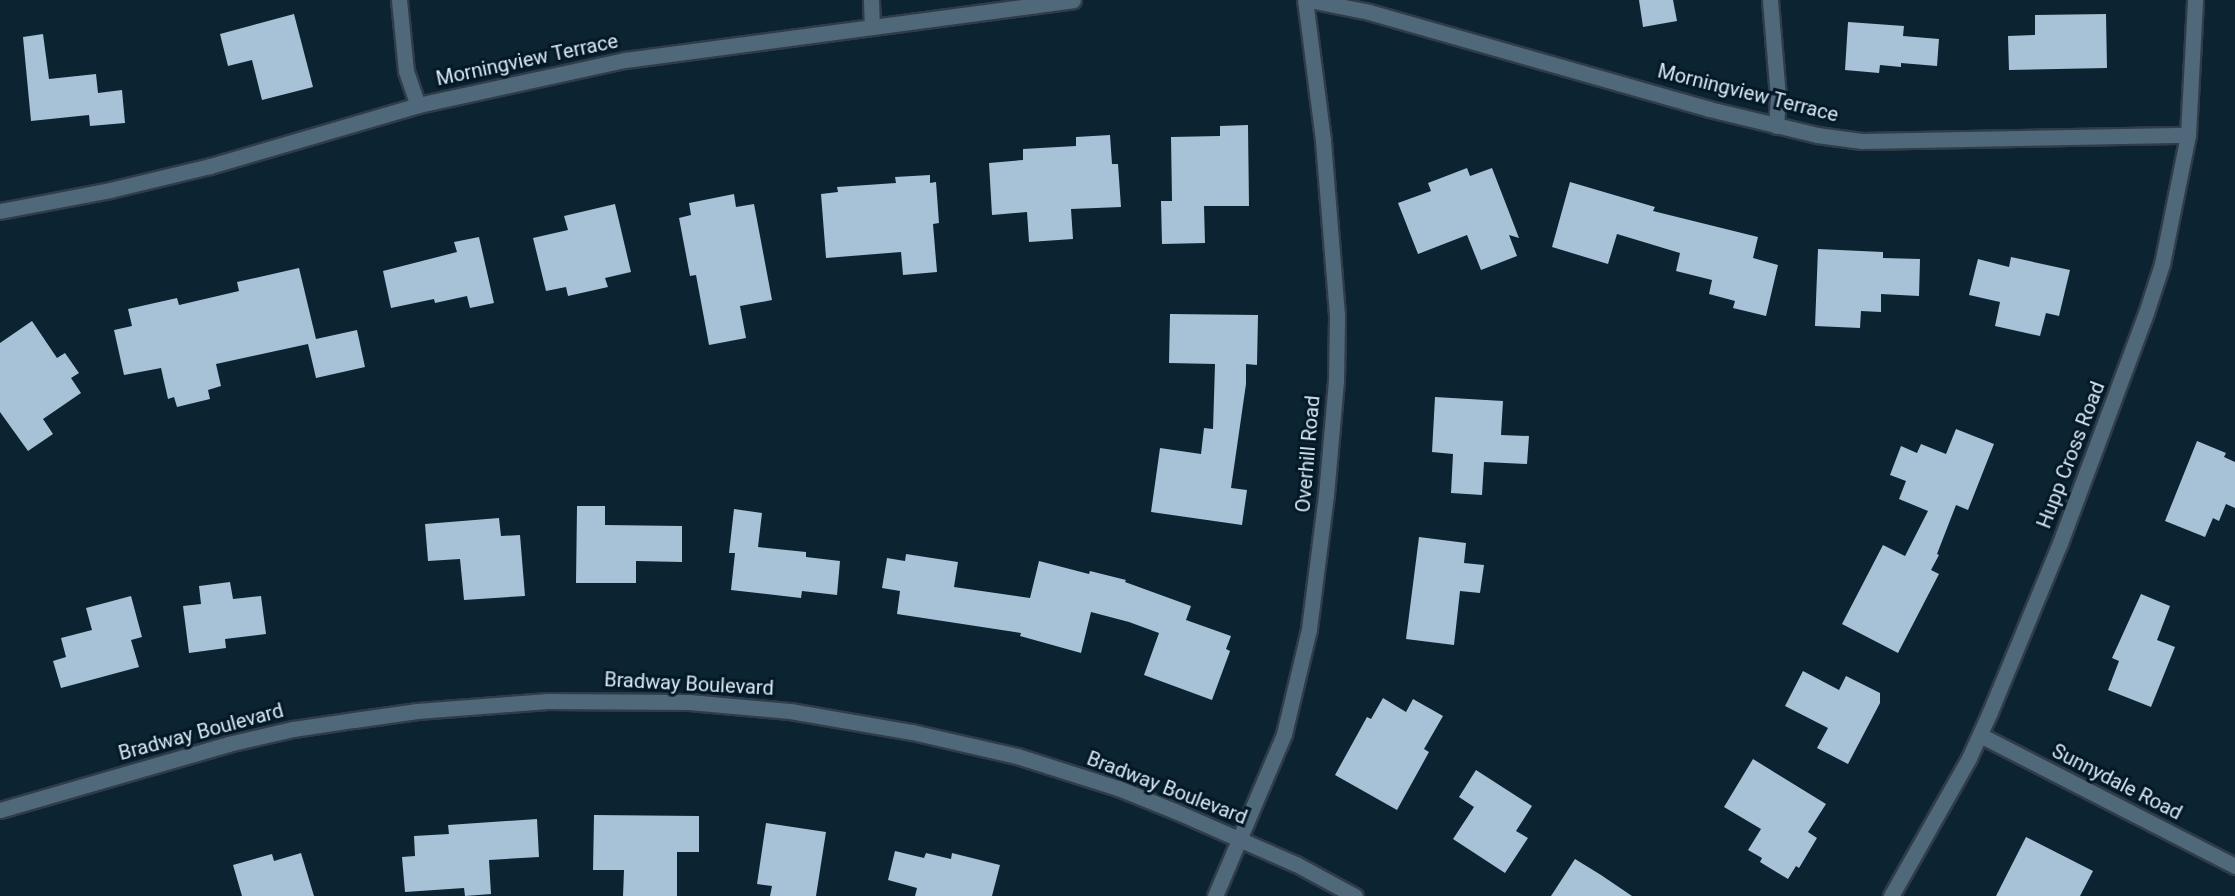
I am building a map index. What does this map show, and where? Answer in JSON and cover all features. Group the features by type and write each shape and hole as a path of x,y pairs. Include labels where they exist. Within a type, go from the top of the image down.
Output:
{"street":[{"path":"399,0 406,71 418,105"},
{"path":"871,0 872,26"},
{"name":"Morningview Terrace","path":"0,211 110,190 210,166 418,105 626,60 1073,0"},
{"name":"Morningview Terrace","path":"1307,0 1392,18 1776,126 1862,141 2188,135"},
{"name":"Overhill Road","path":"1215,896 1284,734 1310,629 1316,588 1336,381 1337,315 1323,140 1307,0"},
{"path":"1770,0 1778,97 1776,126"},
{"name":"Hupp Cross Road","path":"1891,896 1980,735 2060,543 2127,369 2162,264 2188,135 2195,0"},
{"name":"Bradway Boulevard","path":"0,810 206,750 303,728 417,711 548,701 667,701 790,711 912,732 1017,756 1118,788 1240,838 1296,864 1355,896"},
{"name":"Sunnydale Road","path":"1980,735 2235,866"}],"building":[{"path":"1639,0 1673,0 1677,21 1643,27"},
{"path":"294,14 313,87 262,100 252,60 228,66 220,34"},
{"path":"2106,14 2107,68 2009,70 2008,36 2035,35 2035,15"},
{"path":"1848,22 1904,26 1903,36 1939,39 1937,66 1901,63 1901,67 1880,65 1879,73 1845,70"},
{"path":"43,34 49,79 96,74 98,93 122,90 125,123 90,126 89,115 31,121 23,37"},
{"path":"1248,125 1249,206 1204,206 1205,243 1162,244 1161,201 1172,201 1171,137 1220,136 1220,126"},
{"path":"1110,135 1112,164 1118,164 1121,207 1071,209 1073,239 1029,242 1027,212 992,215 989,163 1023,160 1023,149 1076,146 1076,137"},
{"path":"1467,168 1470,176 1492,168 1519,238 1509,235 1517,256 1481,270 1467,235 1418,254 1398,203 1431,191 1428,183"},
{"path":"930,175 930,183 936,182 939,223 933,224 937,272 903,275 901,252 826,258 821,194 838,192 837,187 896,183 895,177"},
{"path":"1570,182 1655,207 1653,211 1758,237 1753,258 1778,265 1766,316 1733,308 1735,301 1709,294 1712,280 1676,271 1680,253 1617,234 1608,264 1552,247"},
{"path":"734,194 736,207 754,204 772,300 740,306 746,338 709,345 696,275 690,276 679,218 691,215 689,203"},
{"path":"615,204 631,272 605,278 608,287 568,296 566,287 546,291 533,238 568,230 564,216"},
{"path":"479,237 494,303 470,308 467,296 435,303 434,299 391,308 383,271 457,252 454,242"},
{"path":"1818,249 1883,252 1883,258 1920,259 1919,296 1881,294 1881,312 1861,311 1860,328 1815,326"},
{"path":"2011,257 2070,270 2059,316 2046,313 2040,336 1995,326 2000,302 1969,295 1978,259 2009,267"},
{"path":"299,268 316,339 357,330 365,367 316,378 308,344 216,364 221,386 208,390 210,399 177,407 174,397 168,399 161,368 124,375 114,330 132,326 128,309 177,298 179,305 239,291 237,282"},
{"path":"1170,314 1258,315 1257,365 1246,364 1246,384 1231,488 1247,490 1242,525 1151,512 1160,448 1201,454 1204,428 1213,429 1215,364 1169,363"},
{"path":"32,321 57,358 65,353 79,373 71,378 81,393 43,419 53,434 28,451 0,412 0,343"},
{"path":"1435,397 1503,401 1501,435 1529,436 1527,464 1484,462 1482,495 1451,493 1453,454 1432,452"},
{"path":"1956,429 1994,444 1968,510 1956,505 1937,554 1939,555 1931,570 1939,574 1898,653 1842,624 1883,545 1905,556 1928,511 1899,499 1906,481 1890,475 1901,446 1917,453 1921,444 1946,454"},
{"path":"2197,441 2226,453 2224,457 2235,462 2235,508 2226,504 2219,521 2213,518 2205,537 2165,521"},
{"path":"577,506 605,506 605,525 682,526 682,562 636,561 636,583 576,583"},
{"path":"734,509 762,513 758,547 806,552 806,557 840,561 837,595 802,591 801,598 731,590 735,553 729,553"},
{"path":"499,518 501,536 520,535 525,596 464,600 460,559 428,561 425,524"},
{"path":"1419,537 1466,543 1464,563 1484,565 1480,593 1460,591 1454,645 1406,639"},
{"path":"906,554 958,562 954,587 1030,598 1039,561 1089,574 1090,571 1126,580 1125,582 1191,606 1186,620 1231,636 1226,649 1230,651 1212,700 1144,675 1159,633 1129,622 1091,612 1081,653 1020,636 1021,633 897,614 900,591 882,588 887,558 905,561"},
{"path":"230,582 233,599 261,596 266,634 225,639 226,648 189,653 183,606 201,604 199,586"},
{"path":"2141,594 2170,606 2157,640 2175,647 2151,707 2108,690 2119,661 2112,658"},
{"path":"131,596 142,637 131,640 139,667 61,688 53,661 66,657 61,638 92,630 86,608"},
{"path":"1803,671 1839,690 1846,676 1880,693 1880,703 1848,764 1817,748 1828,728 1785,706"},
{"path":"1383,698 1406,712 1413,699 1443,716 1424,749 1429,752 1397,810 1335,775 1367,717 1371,719"},
{"path":"1753,759 1826,804 1808,832 1817,838 1799,868 1796,866 1788,879 1760,862 1762,858 1748,850 1761,829 1724,807"},
{"path":"1476,770 1532,806 1516,831 1528,838 1505,873 1453,839 1474,807 1459,797"},
{"path":"594,815 699,816 699,852 677,852 677,896 623,896 624,870 593,870"},
{"path":"537,819 539,857 489,860 491,894 465,896 464,888 405,892 402,857 415,856 414,836 449,834 448,825"},
{"path":"766,823 826,832 816,896 770,896 772,886 757,884"},
{"path":"2026,837 2093,871 2080,896 1996,896"},
{"path":"895,851 924,858 926,853 951,859 952,853 1000,865 992,896 915,896 917,888 888,880"},
{"path":"301,853 314,896 242,896 233,865 272,854 274,861"},
{"path":"1575,859 1601,875 1632,896 1551,896"}]}
